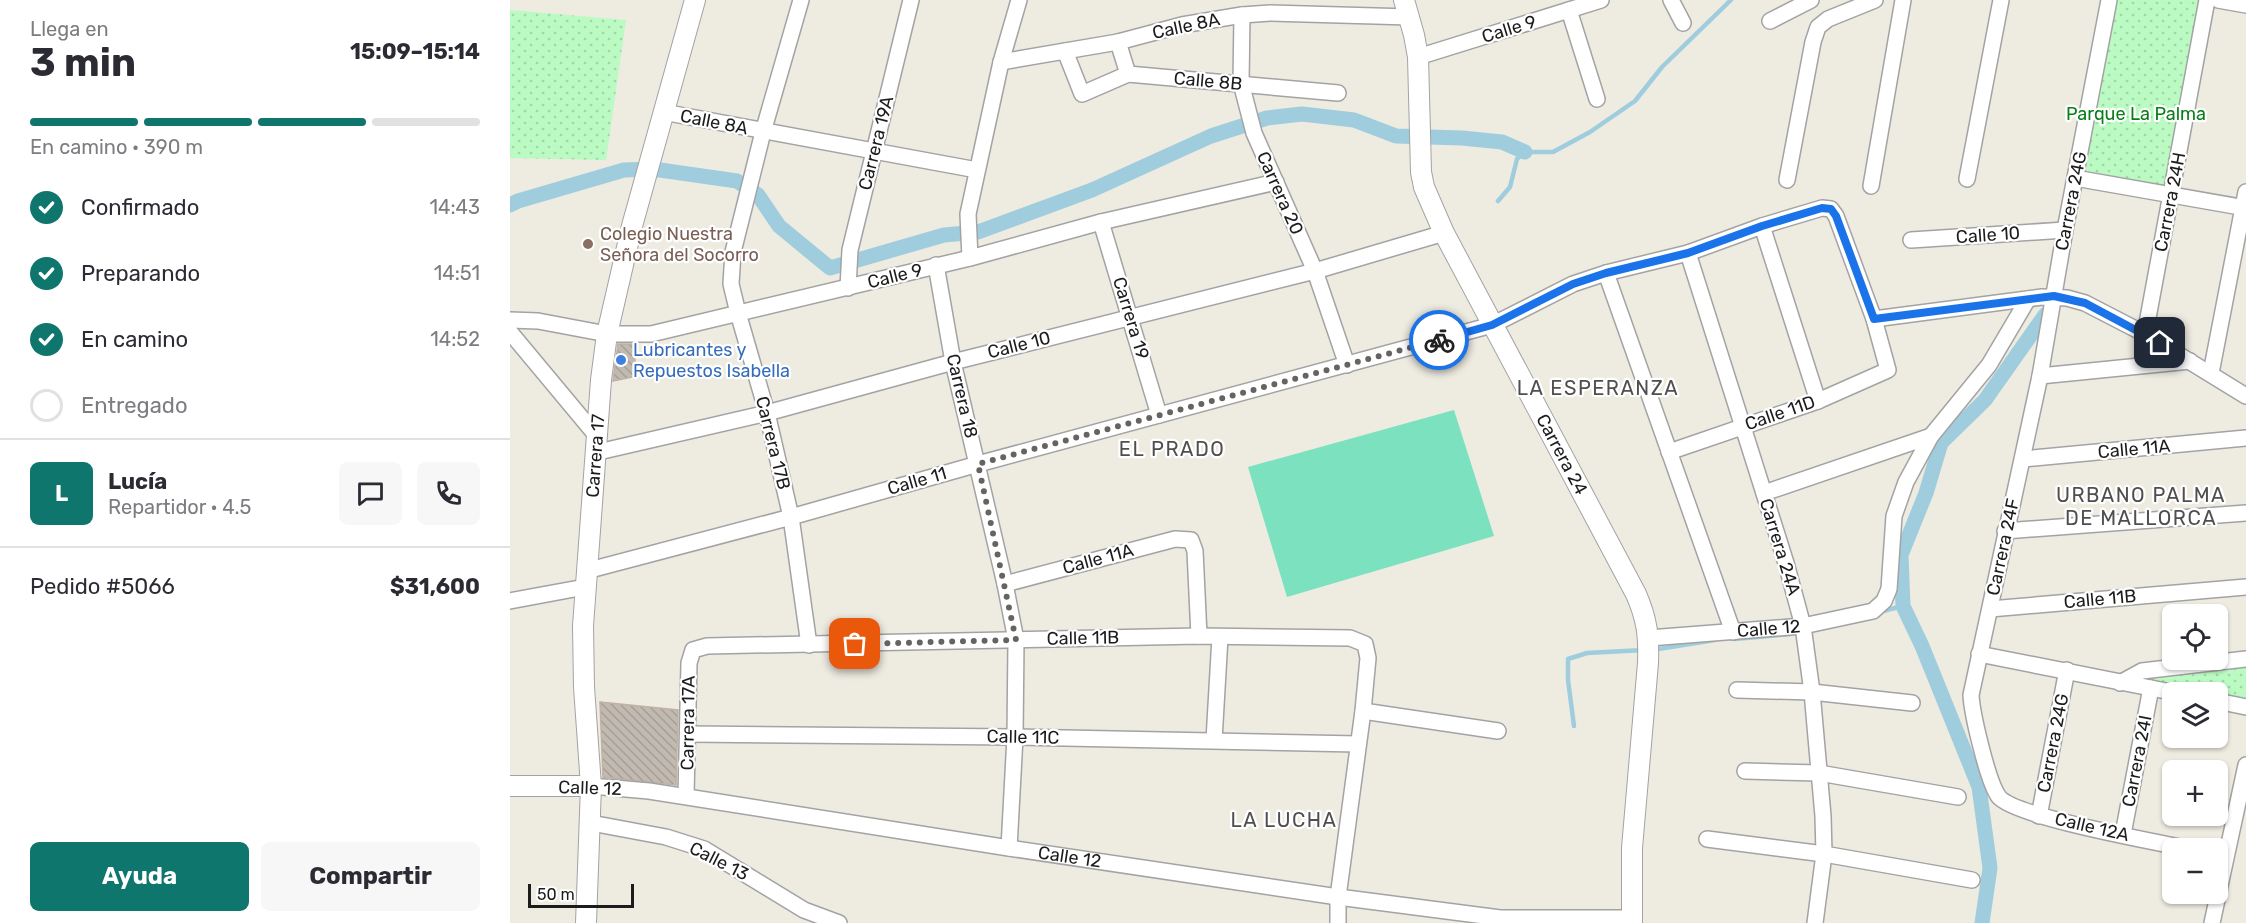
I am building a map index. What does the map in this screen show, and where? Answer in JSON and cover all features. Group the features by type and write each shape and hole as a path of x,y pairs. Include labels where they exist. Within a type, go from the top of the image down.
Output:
{"street":[{"name":"Carrera 17","path":"586,923 591,786 582,626 595,444 607,334 652,151 695,0"},
{"name":"Carrera 17B","path":"801,0 763,132 733,252 731,284 767,413 791,517 809,645"},
{"name":"Carrera 19A","path":"848,288 850,250 911,0"},
{"path":"970,258 968,214 1001,62 1019,0"},
{"name":"Calle 9","path":"1418,57 1601,0"},
{"path":"1671,0 1683,23"},
{"path":"1770,21 1811,0"},
{"path":"1787,180 1813,42 1818,27 1828,19 1875,0"},
{"path":"1871,186 1903,0"},
{"path":"1967,179 2001,0"},
{"name":"Carrera 24G","path":"2054,296 2109,0"},
{"name":"Carrera 24H","path":"2145,334 2207,0"},
{"path":"2218,0 2246,5"},
{"name":"Calle 8A","path":"1001,62 1118,42 1182,25 1242,15 1305,7 1407,8"},
{"name":"Carrera 24","path":"1407,8 1418,57 1420,157 1424,187 1444,233 1636,594 1647,623 1649,649 1632,848 1632,920"},
{"path":"1569,10 1597,99"},
{"name":"Carrera 20","path":"1242,15 1240,83 1254,133 1315,271 1347,365"},
{"path":"1118,42 1128,74"},
{"name":"Calle 8B","path":"1065,51 1082,94 1128,74 1338,93"},
{"name":"Calle 8A","path":"663,112 977,170"},
{"path":"2075,178 2171,195 2245,202 2211,373"},
{"name":"Calle 9","path":"510,320 538,321 607,334 651,334 970,258 1101,222 1276,182"},
{"name":"Calle 11","path":"510,600 978,464 1492,325 1573,284 1606,273 1688,253 1762,226 1822,208 1831,209 1836,216 1874,319"},
{"name":"Carrera 19","path":"1101,222 1160,415"},
{"path":"1762,226 1818,400"},
{"name":"Calle 10","path":"1911,240 2065,230"},
{"name":"Calle 10","path":"595,444 767,413 1130,316 1315,271 1444,233"},
{"name":"Carrera 24A","path":"1688,253 1786,563 1803,626 1812,692 1824,854 1815,923"},
{"name":"Carrera 18","path":"936,266 953,362 978,464 1016,640 1015,737 1009,848"},
{"path":"1606,273 1733,632"},
{"path":"1874,319 2054,296 2085,303 2145,334 2246,396"},
{"name":"Carrera 24F","path":"1998,796 1972,715 1971,695 2023,459 2054,296"},
{"path":"1764,493 1931,435 1989,365 2028,299"},
{"name":"Calle 11D","path":"1669,452 1818,400 1888,370 1874,319"},
{"path":"510,332 595,444"},
{"path":"2040,376 2190,361"},
{"name":"Calle 12","path":"1649,649 1733,632 1803,626 1873,611 1884,601 1889,590 1894,516 1906,482 1931,435"},
{"name":"Calle 11A","path":"2023,459 2246,438"},
{"path":"2006,531 2246,513"},
{"name":"Calle 11A","path":"1005,584 1175,539 1191,540 1196,551 1199,636"},
{"name":"Calle 11B","path":"1990,609 2246,587"},
{"name":"Calle 11B","path":"693,651 707,646 1199,636 1350,638 1365,644 1368,658 1363,711"},
{"path":"1214,740 1220,637"},
{"name":"Carrera 17A","path":"686,796 689,663 693,651"},
{"path":"1979,654 2162,690"},
{"path":"2120,683 2142,671 2246,659"},
{"name":"Carrera 24G","path":"2040,816 2067,670"},
{"name":"Carrera 24I","path":"2123,834 2151,688"},
{"path":"1737,690 1812,692 1912,703"},
{"path":"2228,703 2246,707"},
{"path":"1338,923 1338,897 1363,711 1498,731"},
{"name":"Calle 11C","path":"688,734 1015,737 1358,744"},
{"path":"2228,842 2242,808 2246,765"},
{"path":"1745,771 1819,773 1958,797"},
{"name":"Calle 12","path":"510,786 591,786 649,791 1009,848 1338,897 1500,918 1632,920"},
{"name":"Calle 12A","path":"1998,796 2009,805 2040,816 2162,843"},
{"name":"Calle 13","path":"591,823 666,837 704,849 804,910 839,923"},
{"path":"1707,838 1824,854 1972,880"},
{"path":"2212,923 2215,904"}],"green space":[{"name":"Parque La Palma","path":"2109,0 2207,0 2171,195 2075,178"},
{"path":"510,10 626,20 606,160 510,158"},
{"path":"1454,410 1494,536 1287,597 1248,467"},
{"path":"2246,659 2246,707 2228,704 2228,682 2162,682 2162,691 2120,683 2188,670 2228,670 2228,662"}],"building":[{"name":"Lubricantes y Repuestos Isabella","path":"618,344 633,344 637,376 613,381"},
{"path":"600,702 678,710 676,785 603,777"}],"waterway":[{"path":"1498,201 1510,187 1517,159 1525,152 1553,152 1590,132 1635,101 1662,67 1731,0"},
{"path":"510,205 624,170 653,169 737,181 758,195 779,226 830,268 944,235 978,232 1092,190 1211,136 1267,118 1302,114 1354,120 1396,136 1502,142 1525,152"},
{"path":"1982,923 1990,868 1979,787 1922,646 1903,606 1901,555 1926,493 1941,443 1985,400 2045,315"},
{"path":"1879,612 1903,606"},
{"path":"1735,639 1790,634"},
{"path":"1652,650 1715,640"},
{"path":"1574,726 1568,680 1568,659 1587,653 1644,650"}],"way so far":[{"path":"855,644 1016,640 978,464 1439,340"}],"place":[{"name":"Colegio Nuestra Señora del Socorro","path":"588,244"},
{"name":"Lubricantes y Repuestos Isabella","path":"621,360"}],"district":[{"name":"LA ESPERANZA","path":"1598,388"},
{"name":"EL PRADO","path":"1172,449"},
{"name":"URBANO PALMA DE MALLORCA","path":"2141,506"},
{"name":"LA LUCHA","path":"1284,820"}],"route":[{"path":"1439,340 1492,325 1573,284 1606,273 1688,253 1762,226 1822,208 1831,209 1836,216 1874,319 2054,296 2085,303 2160,343"}]}
